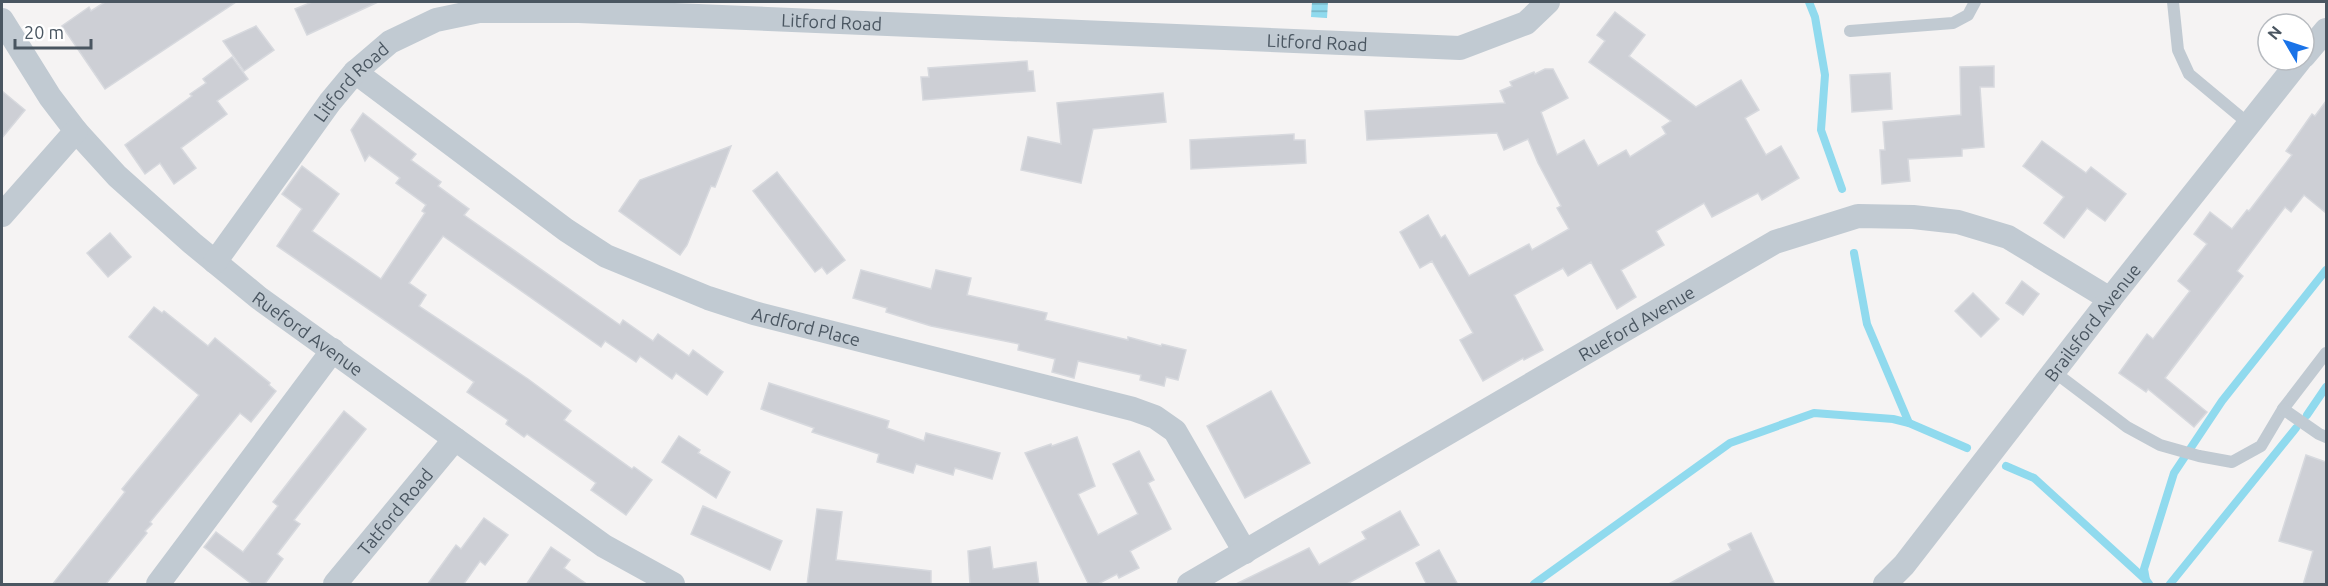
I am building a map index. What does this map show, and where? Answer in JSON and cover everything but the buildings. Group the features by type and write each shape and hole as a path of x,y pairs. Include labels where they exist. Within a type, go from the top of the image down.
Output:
{"street":[{"name":"Litford Road","path":"215,262 330,102 355,72 390,42 436,20 479,11 579,11 1460,48 1526,23 1548,2"},
{"name":"Rueford Avenue","path":"2,20 50,97 76,131 117,176 215,262 260,298 604,546 673,585"},
{"path":"2316,42 2326,30"},
{"name":"Ardford Place","path":"355,72 566,230 606,255 708,298 754,313 1121,406 1155,417 1175,431 1245,552"},
{"name":"Brailsford Avenue","path":"1885,585 1904,565 2110,299 2291,72"},
{"path":"2,215 76,131"},
{"name":"Rueford Avenue","path":"1189,585 1775,242 1813,229 1858,216 1913,217 1958,222 2008,237 2110,299"},
{"path":"158,585 333,350"},
{"name":"Tatford Road","path":"335,585 455,439"}],"lane":[{"path":"1850,31 1953,23 1968,15 1975,2"},
{"path":"2173,2 2178,50 2189,74 2249,124"},
{"path":"2054,371 2127,426 2160,446 2232,462 2261,446 2283,409 2326,353"},
{"path":"2283,409 2326,437"}],"water":[{"path":"1312,2 1328,2 1327,18 1311,17"}],"waterway":[{"path":"1809,2 1815,17 1825,75 1821,130 1842,189"},
{"path":"1854,253 1867,324 1909,423 1967,448"},
{"path":"2146,580 2144,569 2174,473 2222,401 2326,270"},
{"path":"2307,415 2326,387"},
{"path":"1534,584 1730,443 1814,413 1893,419 1909,423"},
{"path":"2170,584 2296,428"},
{"path":"2006,466 2034,478 2149,584"}]}
